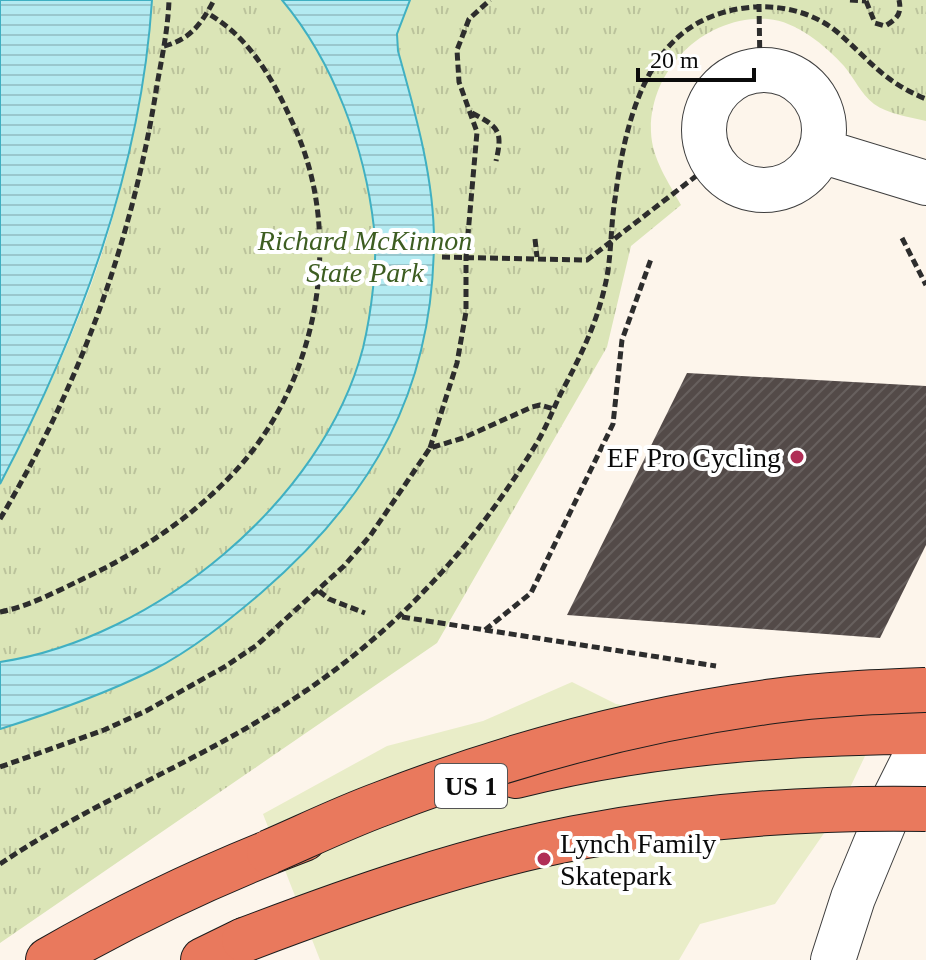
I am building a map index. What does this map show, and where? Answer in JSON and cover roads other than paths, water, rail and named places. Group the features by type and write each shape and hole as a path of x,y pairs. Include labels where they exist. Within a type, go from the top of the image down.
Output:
{"highway":[{"path":"269,852 453,777 609,733 693,714 776,701 926,690"},
{"name":"US 1","path":"48,960 145,908 269,852 398,807 465,788 555,767 732,741 871,732 926,734"},
{"path":"203,960 379,891 575,838 716,817 915,804"}],"street":[{"path":"760,69 780,71 799,80 813,93 822,111 825,131 821,151 812,168 798,181 761,191 742,187 726,177 707,151 703,127 710,103 725,83 736,76 760,69"},
{"path":"821,151 926,183"},
{"path":"833,960 853,898 915,804 926,734"}],"water":[{"path":"0,0 152,0 146,64 135,127 102,250 56,369 0,484"},
{"path":"282,0 410,0 397,34 398,51 427,169 434,241 431,295 422,346 408,393 389,437 365,479 301,556 248,604 196,644 153,670 78,702 0,729 0,662 58,648 116,625 172,593 224,554 271,509 311,458 342,404 363,348 371,304 375,242 370,198 355,137 332,78 301,24"}],"place":[{"name":"EF Pro Cycling","path":"797,457"},
{"name":"Lynch Family Skatepark","path":"544,859"}],"park label":[{"name":"Richard McKinnon State Park","path":"365,256"}]}
